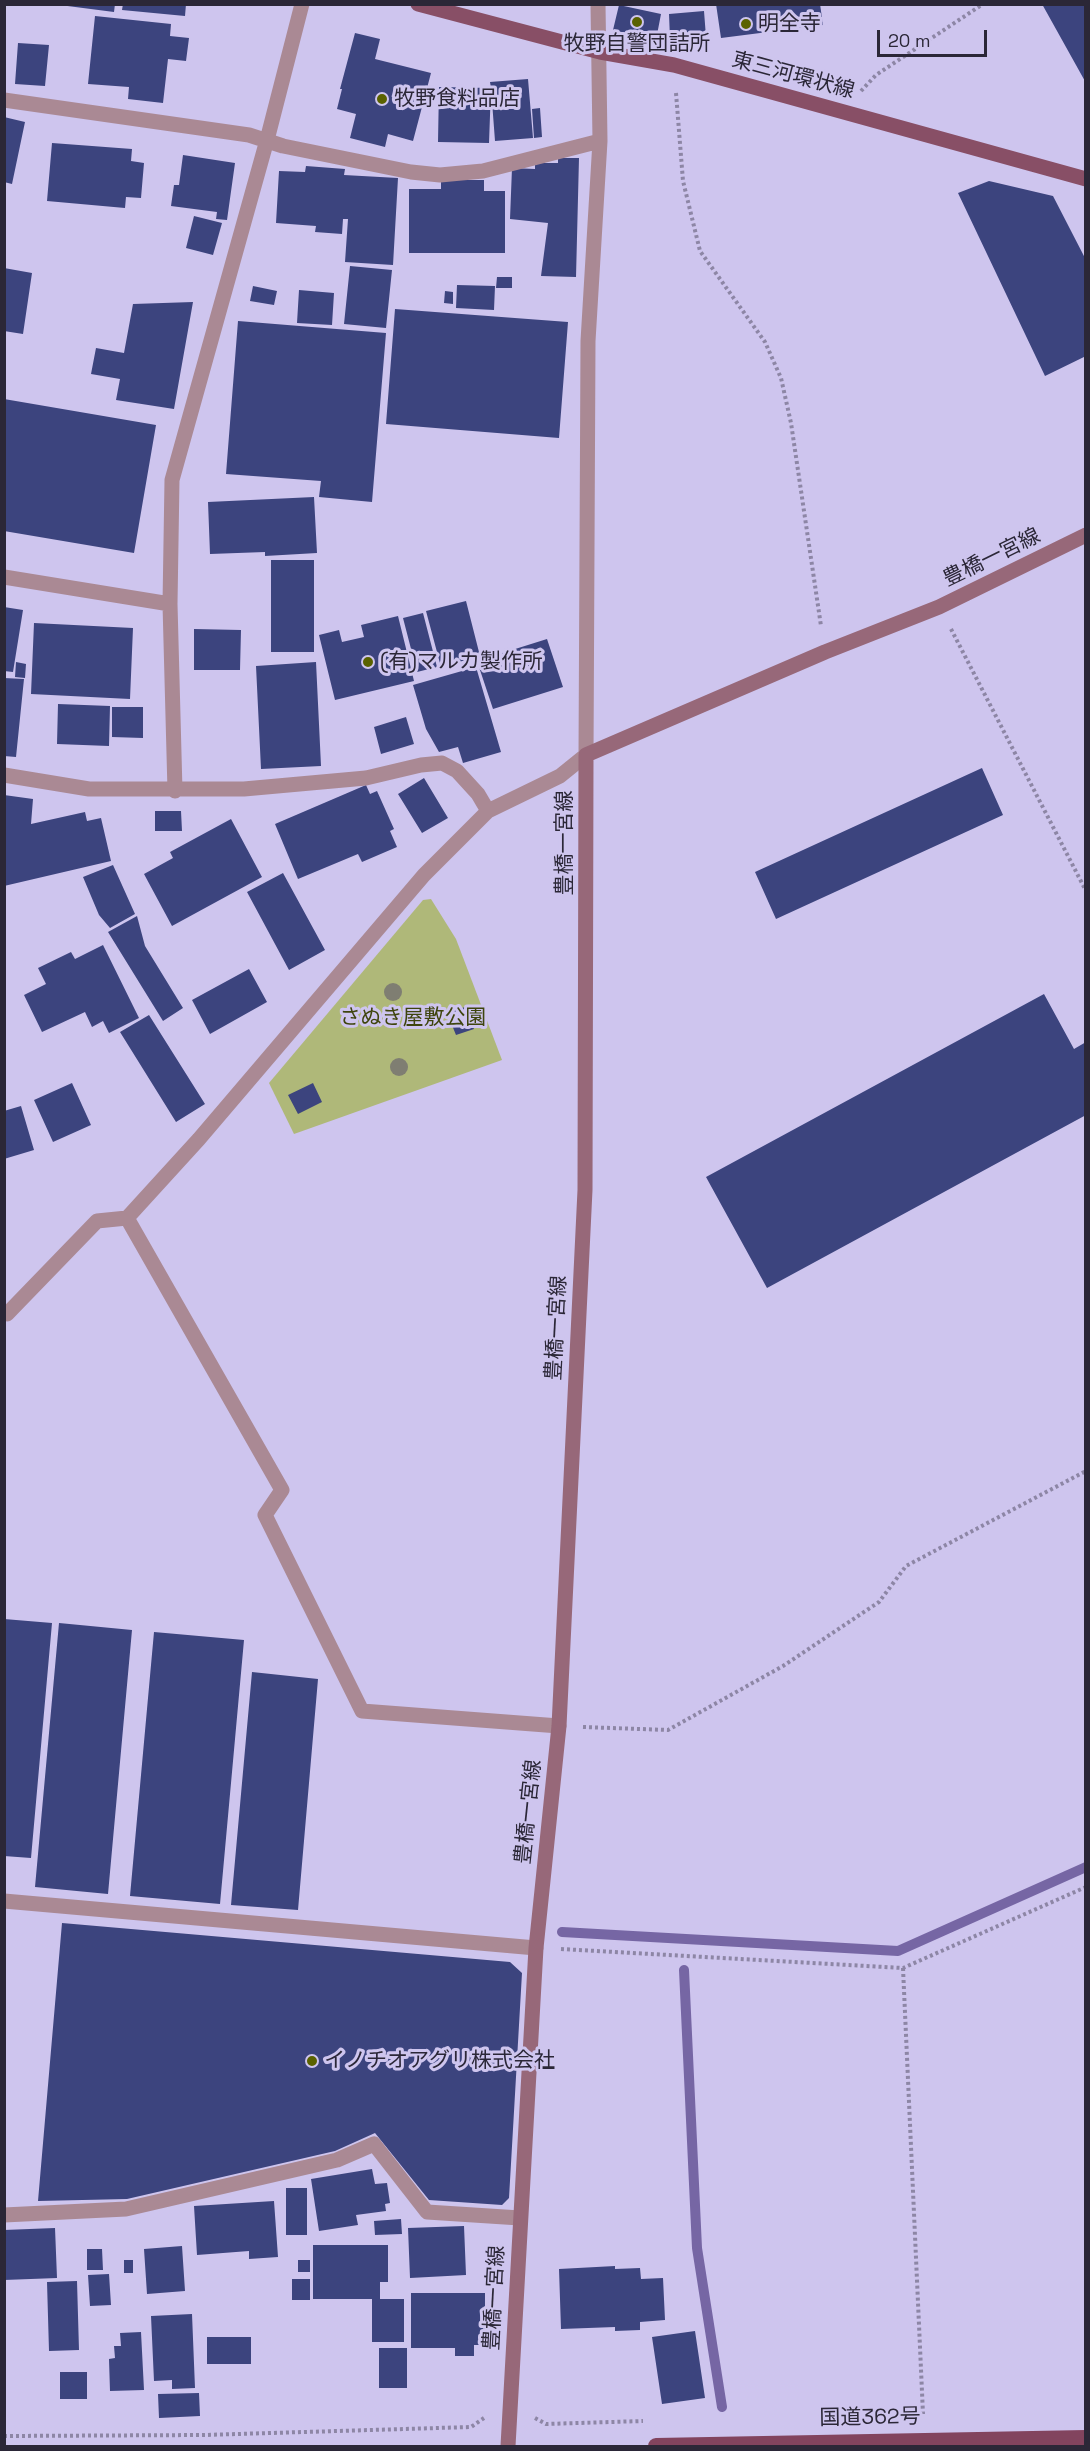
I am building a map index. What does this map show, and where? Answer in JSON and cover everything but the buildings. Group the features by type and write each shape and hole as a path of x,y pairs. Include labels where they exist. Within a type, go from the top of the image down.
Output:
{"highway":[{"name":"国道362号","path":"656,2446 924,2439 1086,2438"}],"main road":[{"name":"東三河環状線","path":"418,4 843,110 1086,179"},
{"name":"豊橋一宮線","path":"508,2446 536,1948 559,1726 585,1190 586,755 825,652 939,607 1086,535"}],"street":[{"path":"175,791 170,604 172,480 267,140 302,4"},
{"path":"4,1313 7,1314 98,1221 126,1218 199,1139 424,875 488,811 560,776 586,755 588,341 600,141 598,4"},
{"path":"4,100 249,135 411,172 440,175 483,171 600,141"},
{"path":"4,577 170,604"},
{"path":"4,775 89,789 175,791 244,789 366,778 420,765 442,763 457,771 478,794 488,811"},
{"path":"126,1218 282,1490 265,1515 362,1711 559,1726"},
{"path":"4,1901 536,1948"},
{"path":"4,2215 126,2209 337,2160 374,2144 426,2212 520,2218"}],"path":[{"path":"843,110 876,75 982,4"},
{"path":"674,66 683,181 700,251 765,342 781,378 791,423 825,652"},
{"path":"939,607 1086,891"},
{"path":"559,1726 668,1730 783,1666 879,1602 906,1566 1086,1471"},
{"path":"536,1948 903,1968 1086,1887"},
{"path":"903,1968 924,2439"},
{"path":"913,2413 932,2412"},
{"path":"4,2436 204,2435 471,2427 490,2415 531,2416 546,2424 653,2421"}],"green space":[{"name":"さぬき屋敷公園","path":"431,899 456,939 502,1060 294,1134 269,1083 423,900"}],"waterway":[{"path":"562,1932 898,1951 1086,1867"},
{"path":"684,1970 697,2248 722,2407"}],"place":[{"name":"牧野自警団詰所","path":"637,22"},
{"name":"明全寺","path":"746,24"},
{"name":"牧野食料品店","path":"382,99"},
{"name":"(有)マルカ製作所","path":"368,662"},
{"name":"イノチオアグリ株式会社","path":"312,2061"}]}
